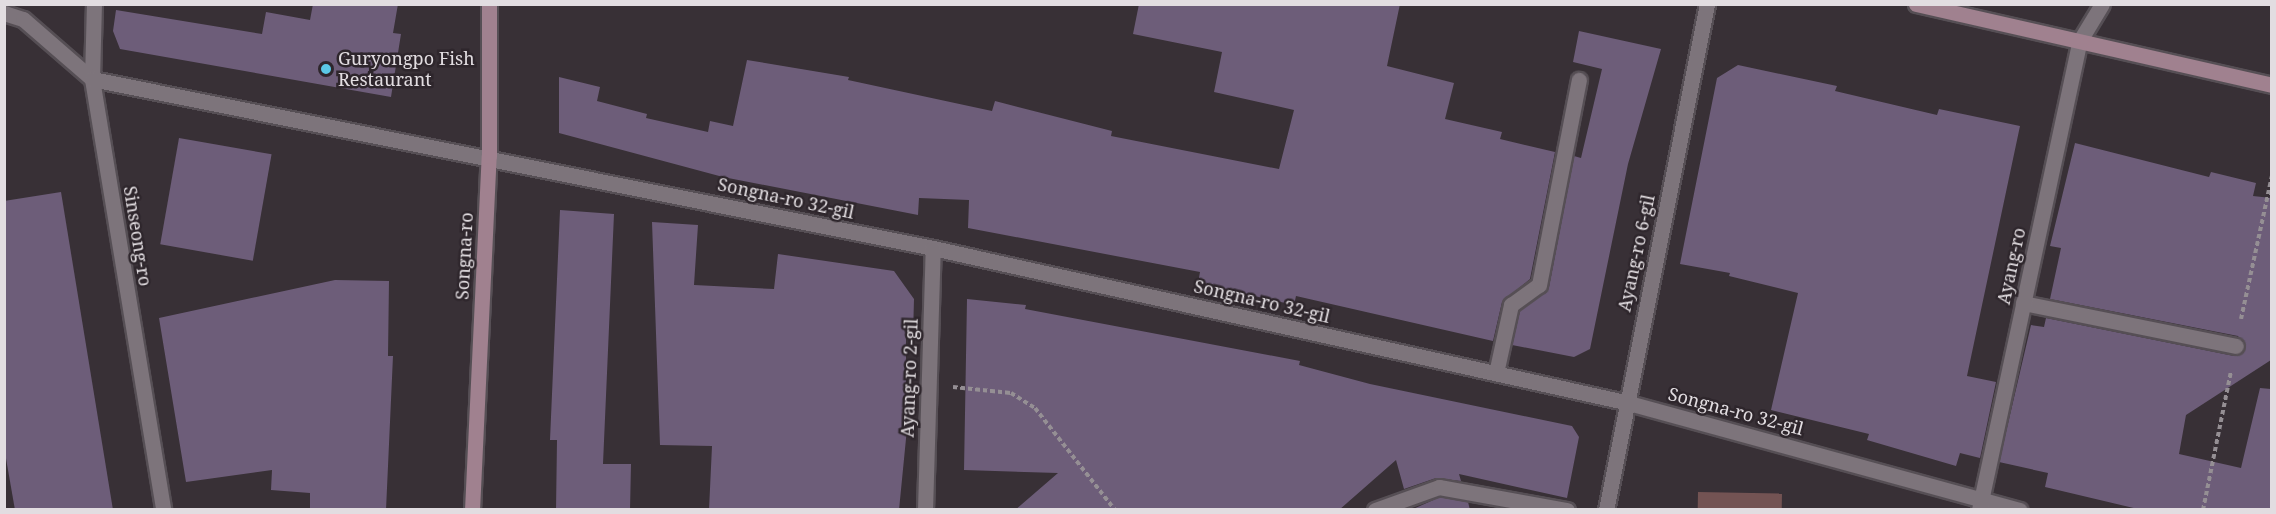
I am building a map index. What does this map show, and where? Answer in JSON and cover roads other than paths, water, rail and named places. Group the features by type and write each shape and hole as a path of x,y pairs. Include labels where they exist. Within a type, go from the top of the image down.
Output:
{"main road":[{"name":"Songna-ro","path":"472,510 489,156 489,4"},
{"path":"1916,4 2271,85"}],"street":[{"name":"Sinseong-ro","path":"94,4 92,79 163,510"},
{"name":"Ayang-ro 6-gil","path":"1606,510 1625,402 1707,4"},
{"name":"Ayang-ro","path":"1980,504 2079,42 2102,4"},
{"path":"4,13 23,19 92,79"},
{"name":"Songna-ro 32-gil","path":"92,79 489,156 933,248 1496,373 1625,402 1980,504 2020,510"},
{"path":"1496,373 1512,305 1539,285 1579,80"},
{"name":"Ayang-ro 2-gil","path":"925,510 933,248"},
{"path":"2023,303 2236,346"},
{"path":"1375,510 1439,487 1567,510"}],"place":[{"name":"Guryongpo Fish Restaurant","path":"326,69"}]}
